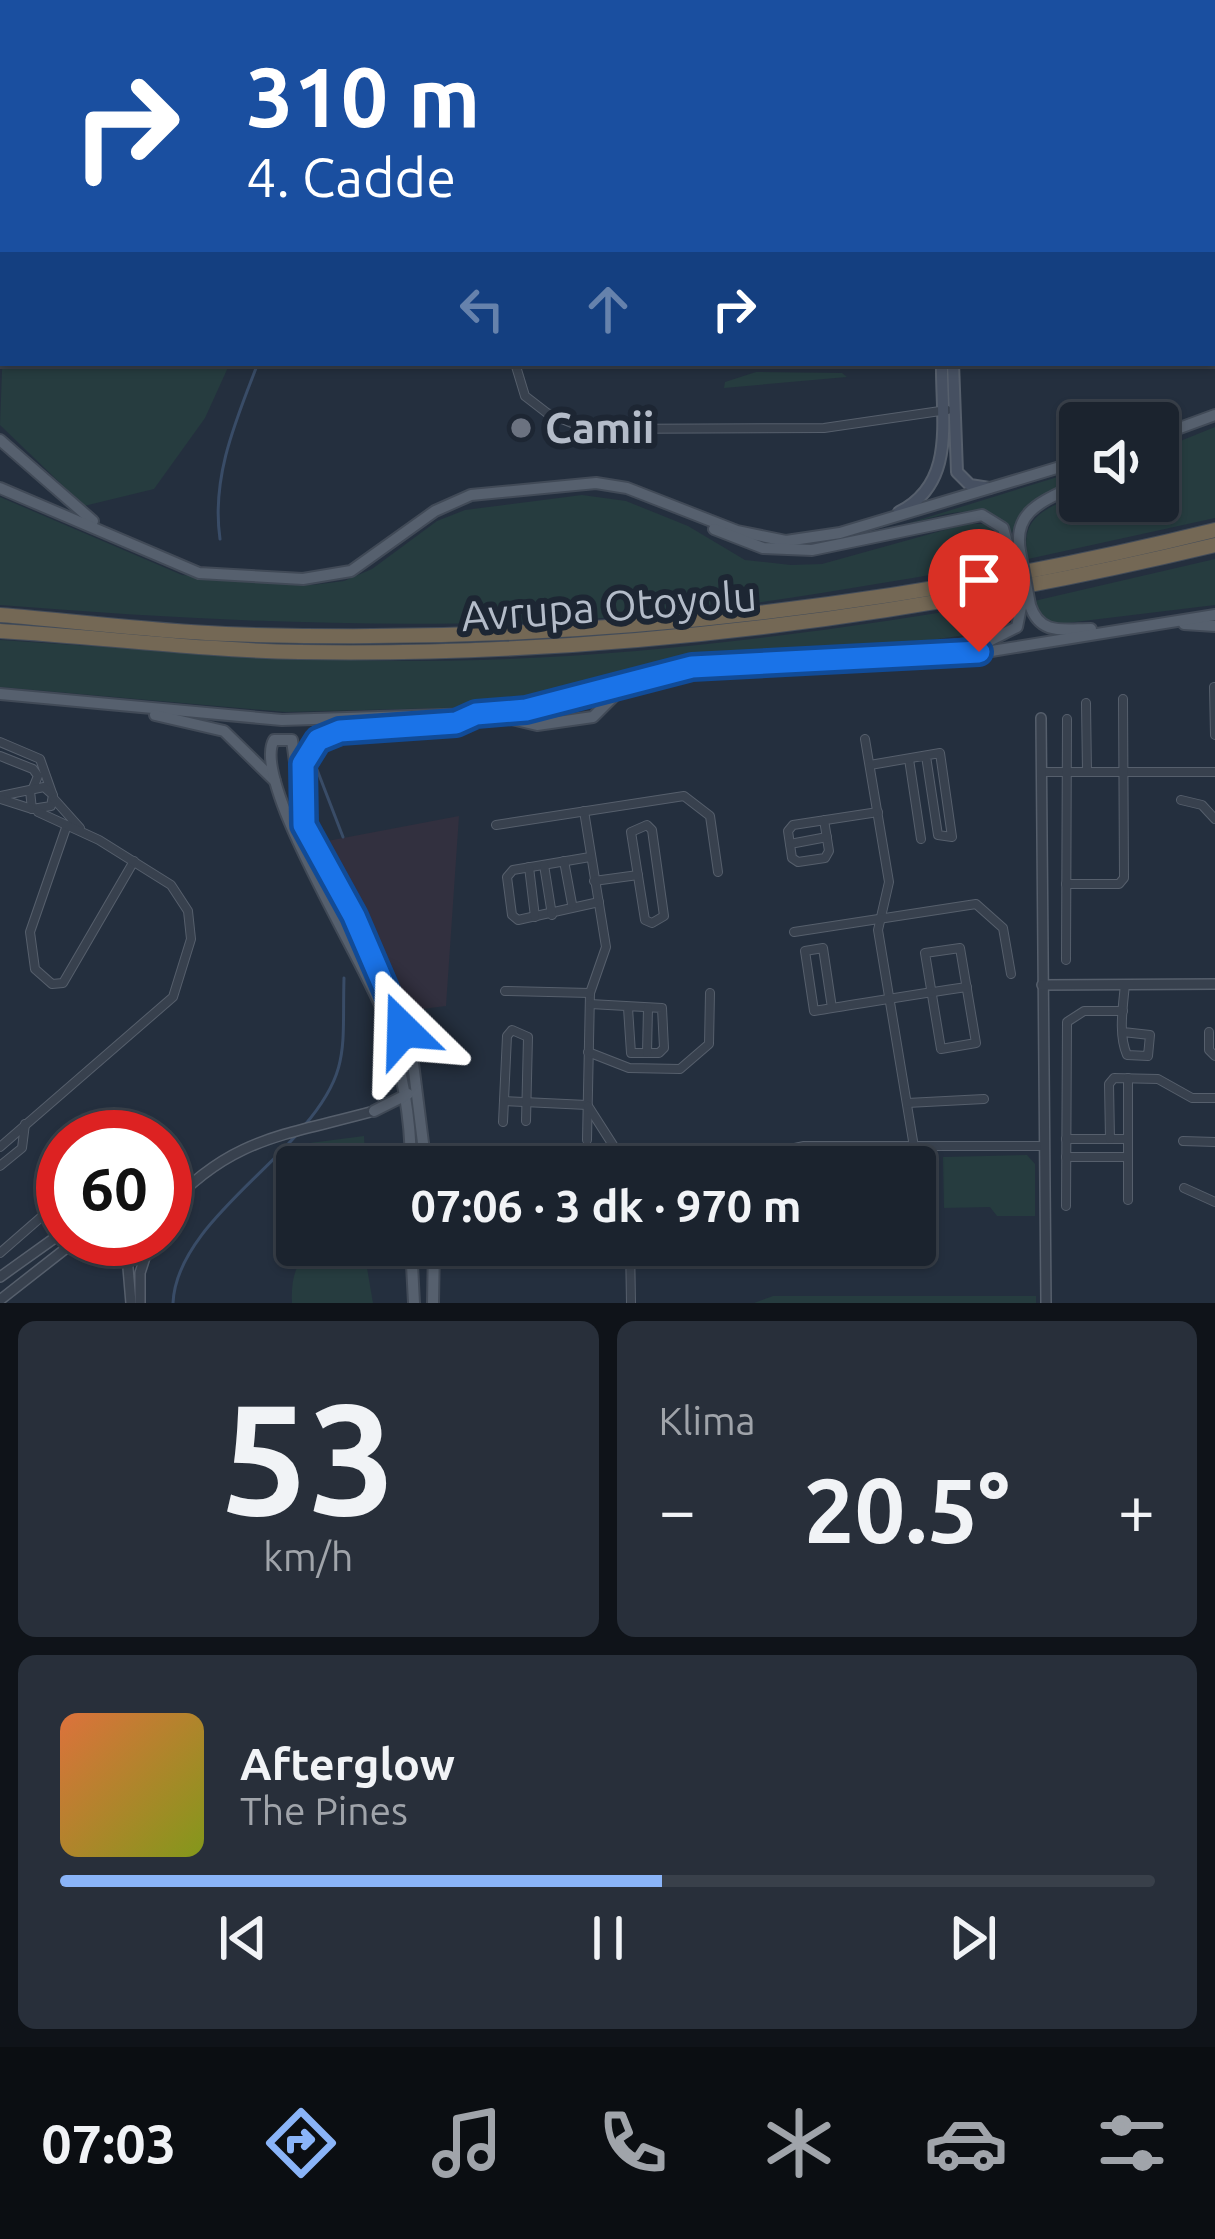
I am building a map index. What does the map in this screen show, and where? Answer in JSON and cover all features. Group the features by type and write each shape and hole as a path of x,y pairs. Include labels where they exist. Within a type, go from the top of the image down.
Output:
{"highway":[{"name":"Avrupa Otoyolu","path":"0,615 271,635 596,628 888,596 1215,530"},
{"name":"Avrupa Otoyolu","path":"0,631 298,652 657,640 914,607 1215,545"}],"main road":[{"path":"941,366 958,472 970,485 989,488"},
{"path":"880,520 916,503 937,480 953,366"},
{"path":"1179,430 1214,416"},
{"path":"0,440 110,534"},
{"path":"0,488 199,574 303,579 351,572 434,512 471,495 596,483 656,499 737,531 786,541 880,520 1059,467"},
{"path":"1059,494 1025,513 1017,530 1015,552 1025,606 1049,629 1130,629"},
{"path":"656,499 742,542 788,551 842,547 982,515 1003,528 1015,552"},
{"path":"857,660 1000,639 1017,627 1025,606"},
{"path":"0,694 282,720 476,714 539,707 692,667 979,652 1215,615"},
{"path":"1175,622 1215,626"},
{"path":"490,713 523,724 572,722 599,713 631,680"},
{"path":"81,701 214,726 238,740 277,783"},
{"path":"301,808 306,753 322,737 456,723 476,714"},
{"path":"411,1146 401,1073 373,986 305,863 277,783 269,748 285,737 297,751 301,808 320,861 374,957 417,1072 424,1146"},
{"path":"374,1111 406,1097 417,1072"},
{"path":"374,1111 398,1094 401,1073"},
{"path":"374,1111 395,1112 411,1130"},
{"path":"412,1266 414,1303"},
{"path":"433,1303 434,1266"}],"street":[{"path":"516,366 525,396 547,413 587,429 824,428 947,410"},
{"path":"1214,686 1215,735"},
{"path":"1066,884 1119,884 1124,878 1123,699"},
{"path":"1086,703 1087,772"},
{"path":"1041,718 1046,1303"},
{"path":"1066,960 1067,719"},
{"path":"865,739 889,882 879,917 914,1146"},
{"path":"0,742 40,759 53,797 48,809 35,811"},
{"path":"870,765 940,753 952,837 938,835 926,756"},
{"path":"0,756 33,769 38,776 31,790 35,811"},
{"path":"909,759 921,839"},
{"path":"1041,772 1215,772"},
{"path":"0,797 44,787 85,833"},
{"path":"496,825 683,796 710,816 718,872"},
{"path":"0,797 85,833 171,885 188,911 191,939 181,981 162,1007 3,1144"},
{"path":"1181,800 1202,805 1215,819"},
{"path":"584,811 606,947 590,998 587,1140"},
{"path":"824,820 825,858 798,862 788,832 794,825 824,820 878,812"},
{"path":"67,825 30,932 35,969 52,984 64,983 134,861"},
{"path":"647,825 652,830 662,921 645,920 638,875 632,832 647,825"},
{"path":"790,844 827,837"},
{"path":"564,861 572,904 569,912 518,920 512,915 507,877 513,870 564,861 590,857"},
{"path":"544,865 552,915"},
{"path":"529,867 535,917"},
{"path":"594,880 638,875"},
{"path":"572,904 599,902"},
{"path":"794,932 976,904 1003,928 1011,974"},
{"path":"832,1008 823,948 805,951 814,1011 967,987"},
{"path":"960,948 976,1043 940,1049 931,992 925,953 960,948"},
{"path":"1123,1032 1150,1035 1148,1056 1126,1055 1123,1032 1125,984"},
{"path":"1042,985 1215,984"},
{"path":"505,991 590,998 665,1014 664,1048 635,1053 627,1047 628,1008"},
{"path":"588,1052 635,1068 680,1069 709,1044 710,993"},
{"path":"646,1053 648,1008"},
{"path":"1066,1206 1067,1022 1084,1011 1123,1011"},
{"path":"503,1122 507,1036 512,1030 528,1036 526,1121"},
{"path":"1209,1033 1209,1050 1215,1056"},
{"path":"635,1053 635,1068"},
{"path":"1110,1139 1109,1084 1114,1078 1158,1079 1192,1098 1215,1098"},
{"path":"1127,1200 1129,1078"},
{"path":"907,1103 984,1099"},
{"path":"505,1101 587,1105"},
{"path":"587,1105 613,1146"},
{"path":"192,1184 219,1158 374,1111"},
{"path":"0,1166 22,1148 25,1123"},
{"path":"1066,1139 1128,1139"},
{"path":"1183,1141 1215,1142"},
{"path":"3,1144 22,1148"},
{"path":"936,1147 1044,1146"},
{"path":"1066,1157 1128,1157"},
{"path":"1184,1188 1215,1202"},
{"path":"0,1253 36,1222"},
{"path":"0,1277 36,1251"},
{"path":"0,1300 43,1266"},
{"path":"128,1266 131,1303"},
{"path":"140,1303 143,1266"},
{"path":"630,1266 631,1303"}],"shaded area":[{"path":"459,816 446,1006 406,1011 364,912 322,842"}],"green space":[{"path":"2,366 229,366 205,418 154,489 84,506 0,425"},
{"path":"756,372 842,373 847,377 724,388 725,382"},
{"path":"1215,427 1215,518 1028,559 1026,544 1032,523 1059,504 1059,522 1179,522 1179,442"},
{"path":"1059,477 1059,490 1027,506 1011,533 975,512 906,524"},
{"path":"582,495 626,501 688,526 745,560 822,564 966,524 987,524 998,537 1005,563 735,606 564,620 322,623 0,605 0,497 182,575 312,585 344,581 372,569 437,521 465,510"},
{"path":"1215,559 1215,605 1050,625 1037,616 1034,601"},
{"path":"1013,601 1008,629 882,647 664,663 564,691 479,707 286,712 0,687 0,640 301,659 481,660 748,640"},
{"path":"364,1136 365,1146 302,1146"},
{"path":"1027,1155 1035,1164 1035,1216 997,1216 990,1207 944,1208 943,1157"},
{"path":"367,1266 373,1303 292,1303 297,1268"},
{"path":"773,1296 1036,1296 1036,1303 754,1303"}],"waterway":[{"path":"220,539 222,471 257,366"},
{"path":"316,767 343,837"},
{"path":"304,1126 337,1073 343,1041 344,978"},
{"path":"173,1303 188,1255 203,1233 298,1133"}],"place":[{"name":"Camii","path":"521,428"}],"route":[{"path":"403,1030 374,957 304,825 303,764 318,740 340,731 456,723 476,714 526,710 692,667 979,652"}]}
